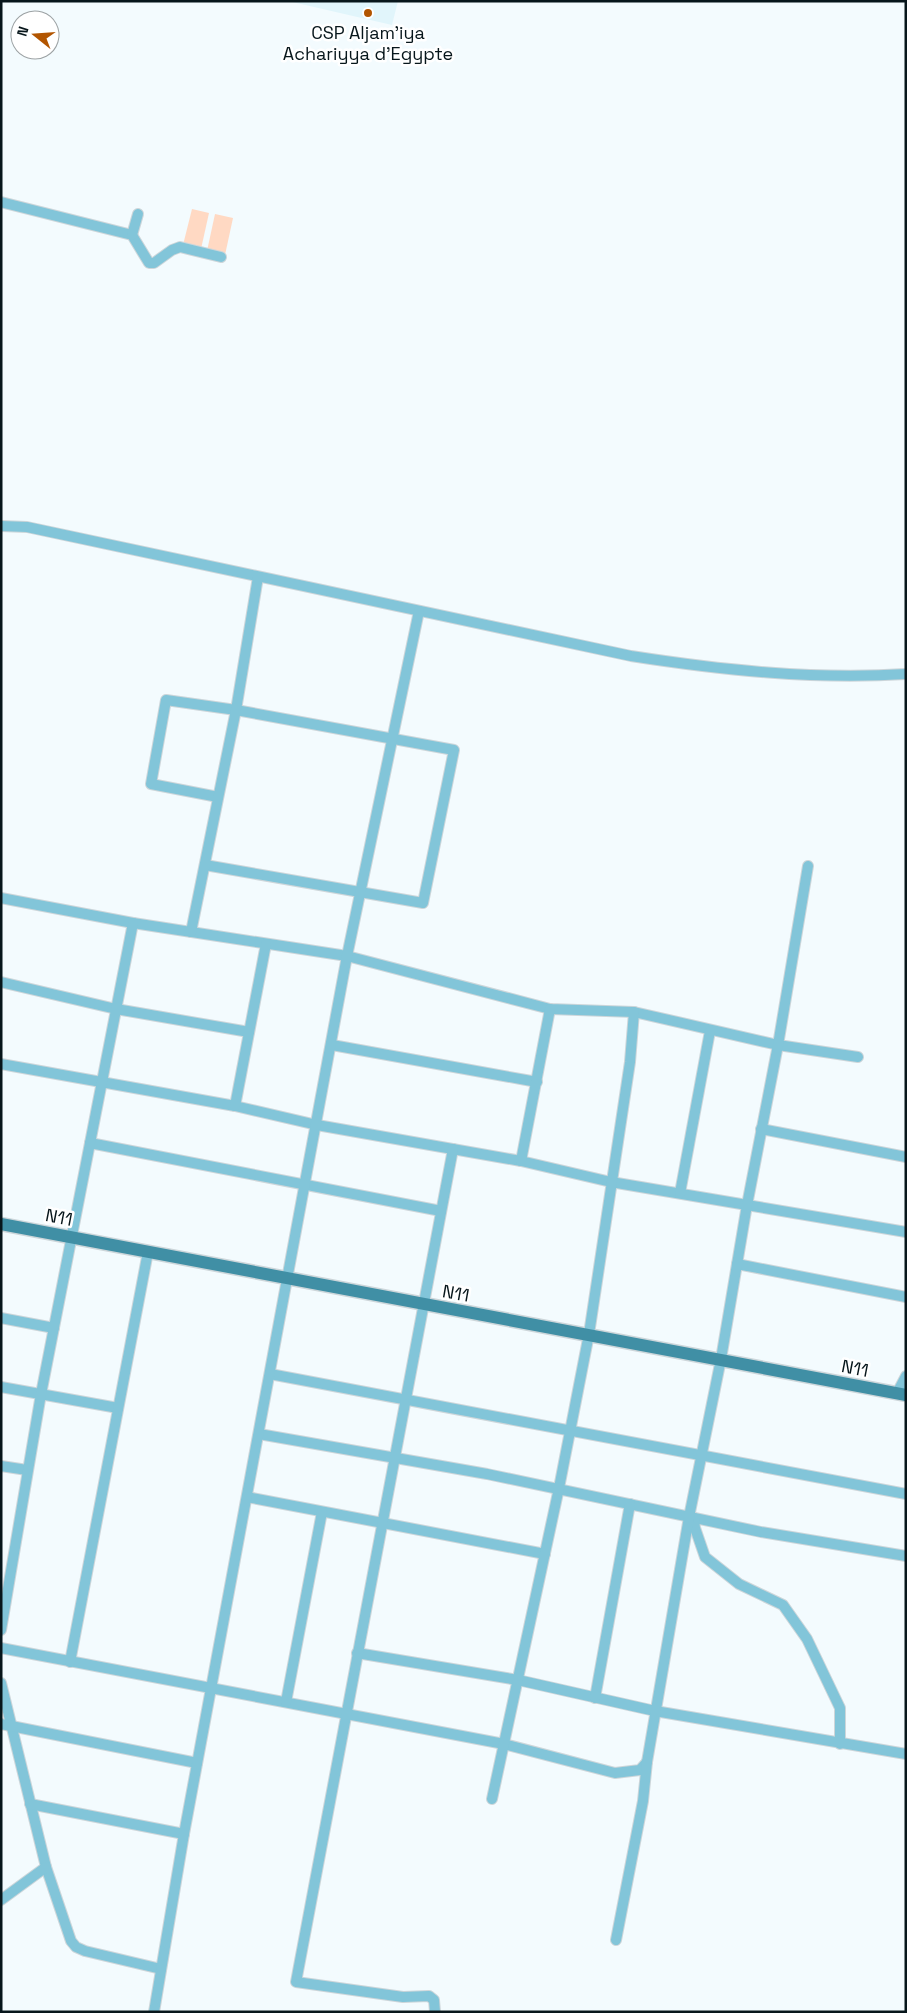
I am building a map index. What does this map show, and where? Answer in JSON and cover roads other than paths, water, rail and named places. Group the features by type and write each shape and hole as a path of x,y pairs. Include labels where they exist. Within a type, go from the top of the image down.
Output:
{"main road":[{"name":"N11","path":"1,1224 902,1394"}],"street":[{"path":"1,202 132,235 149,263 154,263 172,250 180,247 221,257"},
{"path":"132,235 138,214"},
{"path":"1,526 27,527 631,656 675,663 827,676 906,674"},
{"path":"191,932 236,710 258,577"},
{"path":"154,2012 184,1834 347,956 419,611"},
{"path":"205,865 423,903 454,750 236,710 166,700 151,784 218,797"},
{"path":"616,1940 643,1801 655,1711 778,1045 808,866"},
{"path":"1,898 133,923 347,956 550,1009 634,1012 710,1031 778,1045 858,1057"},
{"path":"1,1630 26,1470 133,923"},
{"path":"235,1106 266,944"},
{"path":"1,982 116,1009 249,1032"},
{"path":"521,1160 538,1082 550,1009"},
{"path":"492,1799 559,1488 589,1334 630,1062 634,1012"},
{"path":"680,1193 710,1031"},
{"path":"332,1045 538,1082"},
{"path":"1,1064 235,1106 317,1125 521,1160 611,1182 906,1232"},
{"path":"761,1130 906,1157"},
{"path":"90,1143 306,1183 441,1211"},
{"path":"435,2012 434,2000 429,1996 402,1996 296,1982 453,1149"},
{"path":"70,1662 148,1252"},
{"path":"737,1264 906,1296"},
{"path":"1,1318 54,1328"},
{"path":"270,1374 569,1432 906,1494"},
{"path":"902,1394 906,1376"},
{"path":"1,1387 118,1408"},
{"path":"259,1434 559,1488 761,1532 906,1556"},
{"path":"1,1466 26,1470"},
{"path":"247,1498 545,1554"},
{"path":"595,1698 630,1504"},
{"path":"286,1702 322,1512"},
{"path":"692,1518 705,1556 739,1584 783,1605 807,1639 840,1708 840,1744"},
{"path":"1,1648 504,1744 615,1773 640,1770 647,1762"},
{"path":"357,1653 518,1680 655,1711 906,1754"},
{"path":"1,1683 6,1724 30,1804 46,1867 71,1941 76,1947 85,1951 161,1969"},
{"path":"6,1724 197,1763"},
{"path":"30,1804 184,1834"},
{"path":"1,1900 46,1867"}],"place":[{"name":"CSP Aljam'iya Achariyya d'Egypte","path":"368,13"}]}
